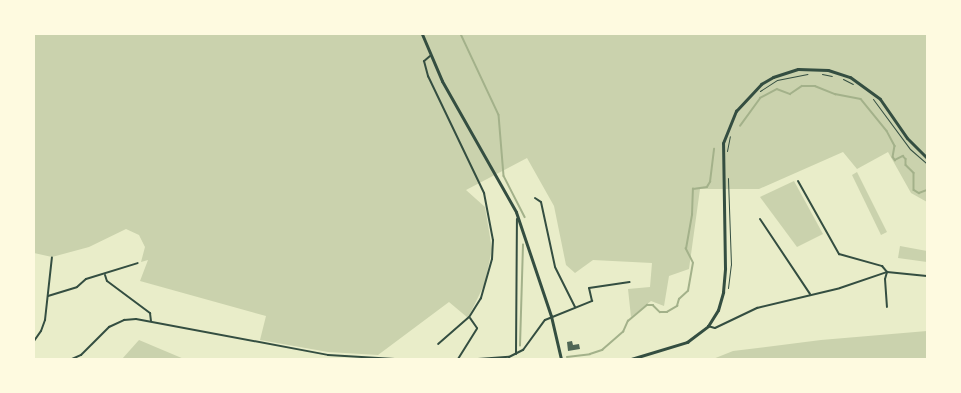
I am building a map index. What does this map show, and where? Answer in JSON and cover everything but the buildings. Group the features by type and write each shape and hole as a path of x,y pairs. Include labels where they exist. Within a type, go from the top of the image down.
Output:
{"main road":[{"path":"422,34 430,56 516,212 552,316 561,359"},
{"path":"632,359 687,342 708,326 720,304 724,284 723,143 736,111 761,84 773,77 798,69 828,70 850,77 880,99 907,138 927,158"}],"street":[{"path":"430,56 424,61 428,76 484,193 491,221 493,249 489,271 481,298 469,317 438,344"},
{"path":"798,181 839,254 882,266 887,272"},
{"path":"535,198 541,202 555,267 575,307"},
{"path":"516,212 516,354"},
{"path":"760,219 810,294"},
{"path":"34,341 42,331 48,296 52,257"},
{"path":"48,296 77,288 86,279 105,275 138,263"},
{"path":"708,326 715,328 757,308 840,288 887,272 927,276"},
{"path":"887,272 885,279 887,307"},
{"path":"105,275 107,281 150,313 151,321"},
{"path":"478,359 497,358 516,354 527,346 538,328 552,316 575,307 583,306 592,301 589,288 630,282"},
{"path":"458,359 477,328 469,317"},
{"path":"72,359 81,355 109,328 124,320 151,321 328,355 395,359"}],"path":[{"path":"755,95 777,80 810,73"},
{"path":"816,74 836,77"},
{"path":"841,78 856,86"},
{"path":"870,96 910,148 927,164"},
{"path":"727,156 731,132"},
{"path":"727,174 731,265 727,294"}],"green space":[{"path":"34,34 927,34 927,202 911,193 888,152 857,169 843,152 759,189 700,189 689,269 669,276 664,306 651,301 631,317 628,289 650,287 652,263 593,260 575,273 566,265 554,206 527,158 466,190 485,207 492,249 485,283 468,318 449,302 378,355 328,352 260,340 266,316 140,281 148,260 141,262 145,247 139,235 126,229 89,247 52,257 34,253"},
{"path":"857,172 887,232 881,235 852,175"},
{"path":"794,181 823,234 797,247 760,197"},
{"path":"900,246 927,251 927,262 898,258"},
{"path":"927,331 927,359 713,359 733,351 821,340"},
{"path":"139,340 184,359 122,359"}],"waterway":[{"path":"461,34 499,115 504,176 525,217"},
{"path":"740,126 760,98 777,89 790,94 802,86 815,86 835,94 861,99 887,131 895,146 893,157 895,160 903,156 906,159 906,165 914,173 914,190 919,193 927,190"},
{"path":"567,357 590,354 602,350 623,332 628,321 647,305 653,305 660,312 667,312 677,306 679,299 688,291 693,263 686,249 692,215 693,189 707,187 710,182 714,149"},
{"path":"520,346 523,245"}]}
